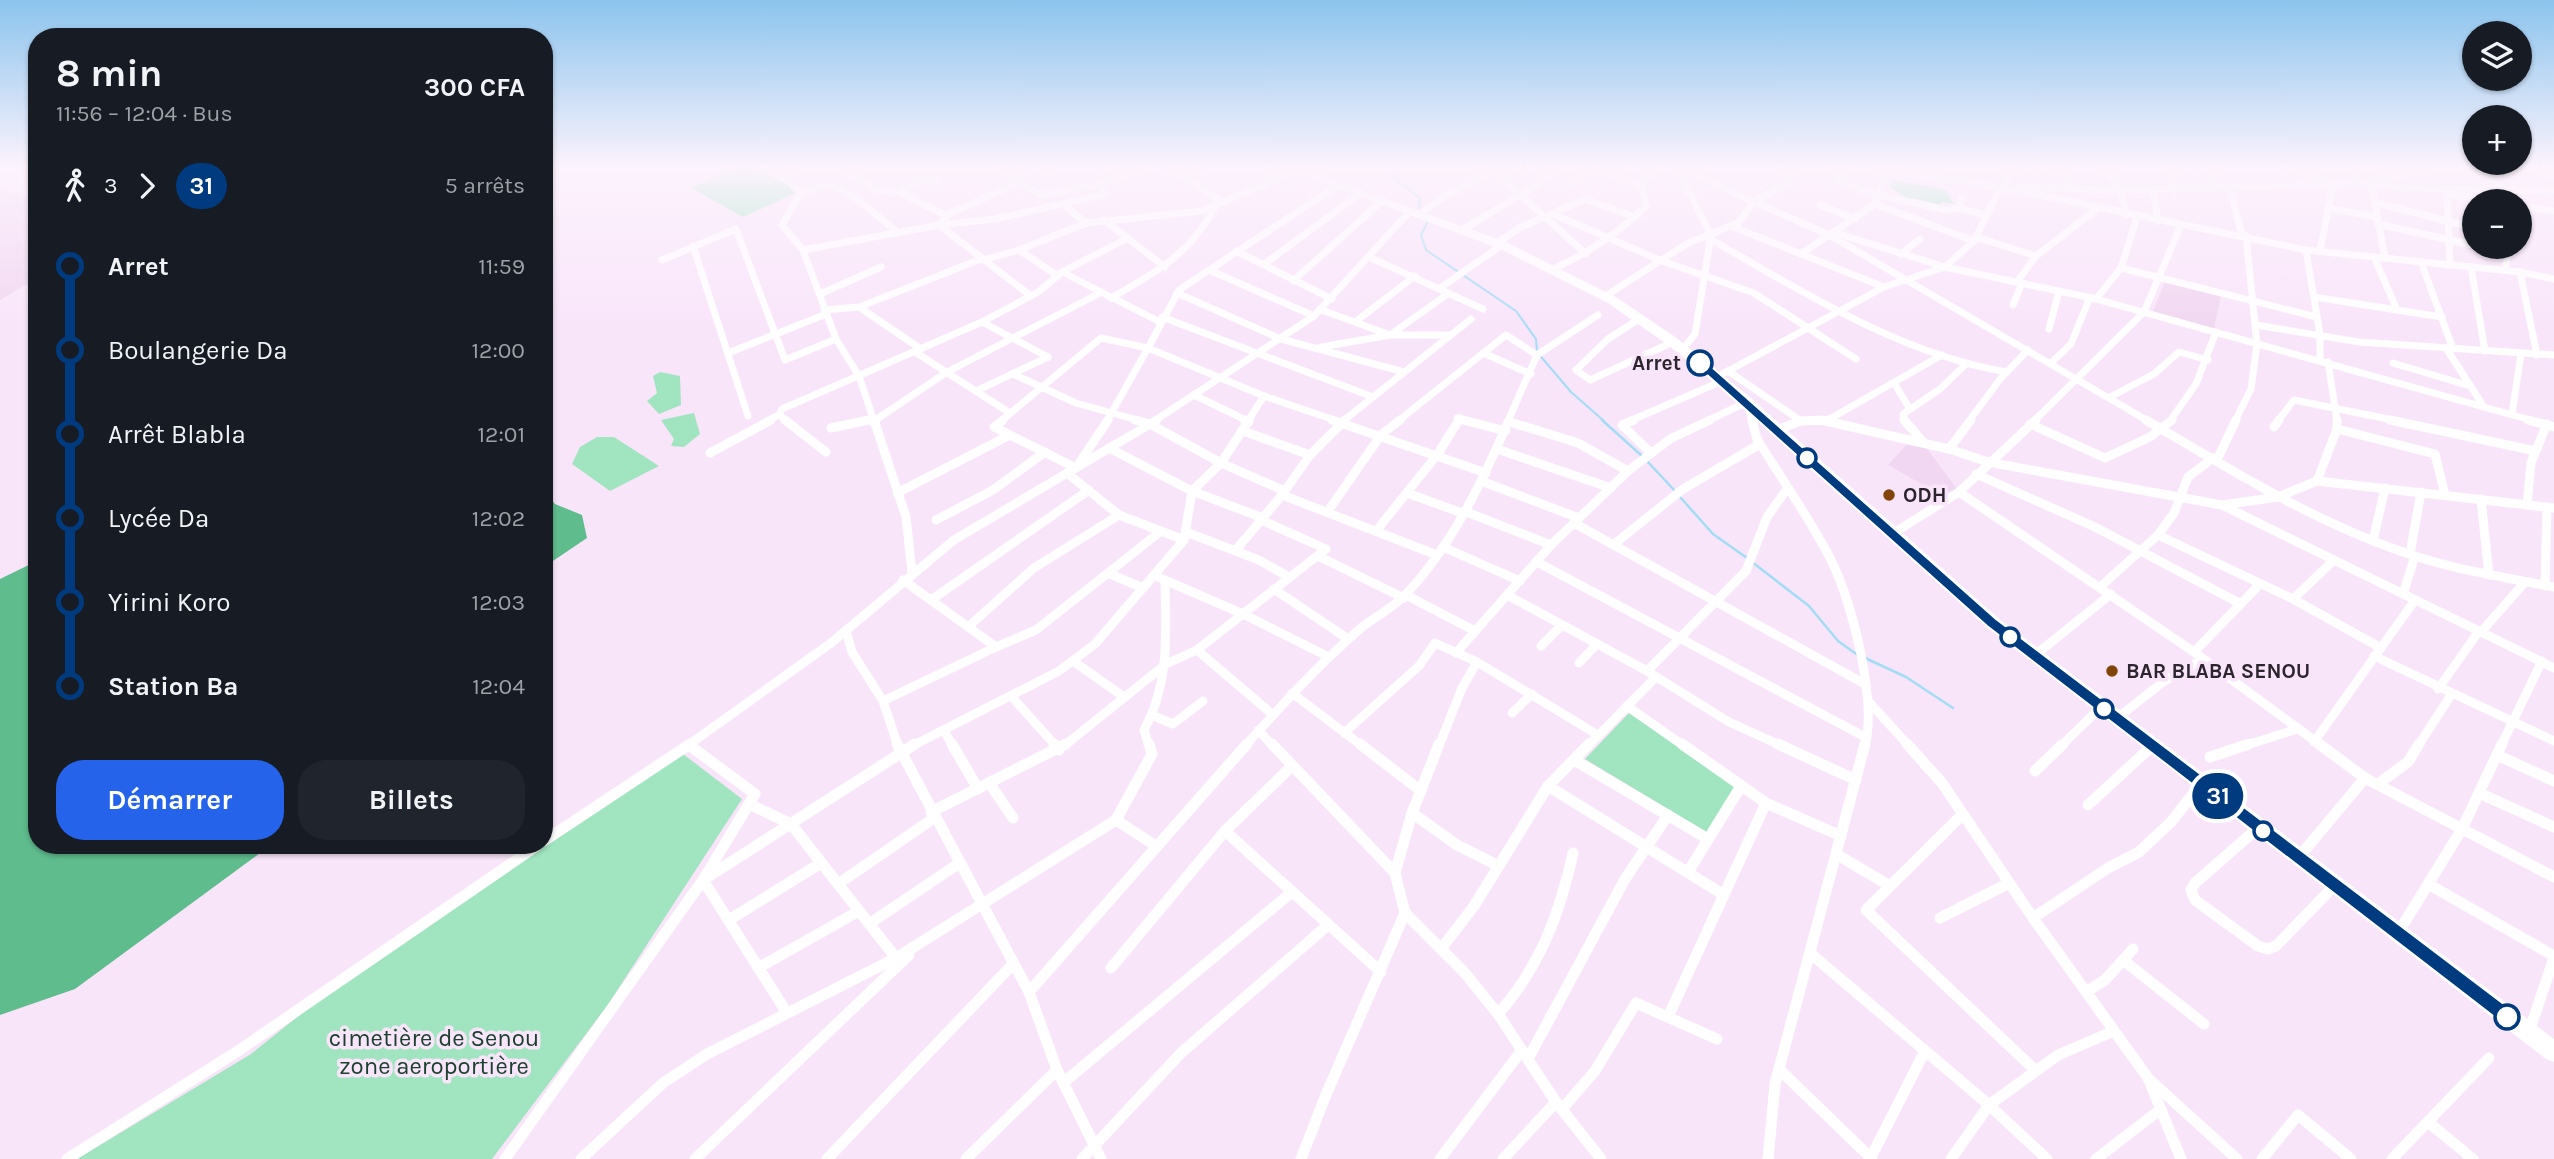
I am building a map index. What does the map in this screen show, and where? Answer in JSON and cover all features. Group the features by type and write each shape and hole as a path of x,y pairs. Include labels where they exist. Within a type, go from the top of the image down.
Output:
{"highway":[{"path":"1436,220 1499,244 1553,269 1639,318 1722,376 1777,430 1892,534 2034,656 2554,1052"}],"street":[{"path":"786,220 782,225 803,250 836,339 859,376 906,517 912,572"},
{"path":"881,220 899,233"},
{"path":"939,225 943,220"},
{"path":"803,250 939,225 985,220"},
{"path":"1082,220 1086,223"},
{"path":"728,353 825,312 859,307 982,259 1019,250 1086,223 1103,220"},
{"path":"1104,220 1166,267"},
{"path":"1111,298 1166,267 1190,245 1209,220"},
{"path":"1076,468 1150,348 1161,320 1177,293 1284,220"},
{"path":"1263,265 1323,220"},
{"path":"1293,281 1361,220"},
{"path":"553,835 689,745 846,630 912,572 954,540 1150,424 1318,313 1407,220"},
{"path":"1462,230 1475,220"},
{"path":"1440,288 1519,228 1539,220"},
{"path":"1546,220 1586,254"},
{"path":"1567,220 1662,261 1754,293 1856,359"},
{"path":"1553,269 1586,254 1632,220"},
{"path":"1703,220 1711,237 1838,312 1965,365 2007,372"},
{"path":"1604,297 1688,243 1711,237 1740,220"},
{"path":"1801,220 1833,234 1945,267 2093,298 2482,404 2550,426 2531,463 2527,505"},
{"path":"1801,254 1853,220"},
{"path":"1921,220 2036,256"},
{"path":"1646,457 1622,425 1722,376 1884,287 1945,267 1975,239 1984,220"},
{"path":"2013,305 2020,283 2036,256 2082,220"},
{"path":"2052,363 2071,344 2093,298 2121,268 2136,220"},
{"path":"2158,220 2306,250 2505,270 2554,279"},
{"path":"2099,587 2141,553 2158,535 2174,513 2188,477 2215,459 2251,389 2258,344 2244,236 2239,220"},
{"path":"2320,251 2326,220"},
{"path":"2378,220 2462,244"},
{"path":"2378,220 2385,258"},
{"path":"2441,220 2462,225"},
{"path":"2448,222 2450,265"},
{"path":"939,225 1031,296"},
{"path":"1892,534 1959,492 2079,379 2144,312 2181,225"},
{"path":"1731,226 1884,287"},
{"path":"662,260 736,229 785,360 836,339"},
{"path":"1833,234 1902,280 2052,363 2278,497 2373,541 2412,555 2489,575 2550,586 2550,508 2317,481 2278,497 2222,505"},
{"path":"1639,318 1608,339 1576,370 1590,380 1678,345 1695,334 1711,237"},
{"path":"710,453 779,415 782,409 982,322 1031,296 1060,274 1126,239"},
{"path":"1901,254 1920,239"},
{"path":"693,246 748,416"},
{"path":"1019,250 1060,274 1161,320 1373,397"},
{"path":"2306,250 2324,361 2337,406 2337,429 2317,481"},
{"path":"1236,251 1332,299"},
{"path":"1369,257 1483,309"},
{"path":"2374,257 2397,310"},
{"path":"2505,270 2507,259"},
{"path":"2421,262 2442,317 2449,349 2482,404"},
{"path":"820,294 881,267"},
{"path":"2470,267 2485,351"},
{"path":"2121,268 2317,317"},
{"path":"1209,270 1318,313 1355,322 1390,335"},
{"path":"2520,272 2537,355"},
{"path":"1355,322 1415,276"},
{"path":"2049,329 2059,291"},
{"path":"831,428 872,420 947,372 1100,293"},
{"path":"1177,293 1281,339 1404,372"},
{"path":"1390,335 1449,293"},
{"path":"2314,297 2442,317"},
{"path":"859,307 947,372 1010,413"},
{"path":"1029,992 1292,692 1348,639 1405,597 1440,551 1483,477 1508,427 1537,355 1598,315"},
{"path":"1235,551 1284,493 1310,455 1343,421 1471,318"},
{"path":"976,391 1048,357 982,322"},
{"path":"2256,325 2449,349 2552,355 2554,363"},
{"path":"2030,424 2105,458 2163,428 2184,402 2208,360 2216,332"},
{"path":"1316,348 1390,335 1450,335"},
{"path":"1328,511 1381,435 1506,335 1537,355"},
{"path":"1076,468 994,427 1101,338 1150,348 1264,396 1437,455 1577,521 1613,545 1714,603 1863,683"},
{"path":"1950,449 2007,372 2028,350"},
{"path":"2110,397 2154,374 2179,352 2208,360"},
{"path":"1483,353 1531,374"},
{"path":"2512,414 2521,354"},
{"path":"1826,421 1942,355"},
{"path":"2393,363 2470,386"},
{"path":"1924,443 1903,419 1903,414 1940,389 1965,365"},
{"path":"1013,374 1076,403 1150,424 1220,463 1376,531 1520,581"},
{"path":"1722,376 1801,421"},
{"path":"1894,383 1910,410"},
{"path":"1194,395 1246,427 1310,455"},
{"path":"704,880 900,752 1012,697 1073,661 1095,644 1185,536 1192,491 1220,463 1264,396"},
{"path":"2274,427 2294,400 2337,406 2536,451"},
{"path":"1456,653 1551,545 1628,471 1670,439 1747,402 1760,444 1830,560 1856,634 1863,683 1869,702 1867,738 1779,1069 1768,1159"},
{"path":"779,415 826,452"},
{"path":"1376,531 1437,455 1458,418 1578,443 1628,471"},
{"path":"1777,430 1801,421 1826,421 1950,449 1988,462 2222,505 2554,668"},
{"path":"2337,429 2435,454 2445,495"},
{"path":"897,493 1010,435"},
{"path":"1613,545 1638,521 1709,472 1760,444"},
{"path":"838,884 933,815 978,789 1059,750 1166,664 1197,650 1326,549 1262,519 1192,491 1109,449"},
{"path":"1497,449 1611,488"},
{"path":"936,520 993,490 1045,452"},
{"path":"1067,473 1119,515 1161,531 1235,551 1289,577"},
{"path":"1976,474 2095,527 2241,604"},
{"path":"2373,541 2385,488"},
{"path":"1441,949 1499,866 1548,786 1627,706 1680,638 1746,571 1767,517 1787,489"},
{"path":"930,600 1089,490"},
{"path":"1959,492 2194,652 2365,778 2554,877"},
{"path":"2403,594 2421,492"},
{"path":"1407,493 1551,545"},
{"path":"2481,499 2489,575"},
{"path":"968,627 1034,568 1119,515"},
{"path":"883,701 1036,629 1161,531"},
{"path":"2158,535 2293,600 2438,689 2554,741"},
{"path":"1318,556 1475,631"},
{"path":"2293,600 2334,560"},
{"path":"1537,562 1867,738"},
{"path":"1108,573 1143,588"},
{"path":"1154,576 1243,614 1329,657"},
{"path":"903,580 996,647"},
{"path":"581,1159 663,1083 707,1054 918,946 1116,820 1152,754 1144,730 1158,709 1166,664 1165,580"},
{"path":"2438,689 2480,631 2525,582"},
{"path":"2194,652 2260,584"},
{"path":"1274,589 1348,639"},
{"path":"2034,656 2111,594"},
{"path":"1507,595 1651,674 1729,722 1856,780"},
{"path":"2314,742 2415,600"},
{"path":"1541,646 1562,625"},
{"path":"846,630 852,652 883,701 900,752 1029,992 1057,1070 1101,1159"},
{"path":"1344,733 1419,666 1435,643 1477,662 1598,735"},
{"path":"1579,663 1597,644"},
{"path":"1197,650 1272,714"},
{"path":"2116,719 2163,682 2203,659"},
{"path":"1073,661 1124,697"},
{"path":"1477,662 1462,688 1412,813 1395,873 1405,913 1464,972 1498,1014 1559,1105 1601,1159"},
{"path":"2398,933 2462,829 2542,662"},
{"path":"1292,692 1421,791"},
{"path":"1512,713 1532,694"},
{"path":"2378,784 2408,762 2451,695"},
{"path":"1012,697 1059,750"},
{"path":"1154,716 1173,724 1203,701"},
{"path":"1869,702 1942,783 2033,918 2148,1078 2237,1159"},
{"path":"1627,706 1766,803 1841,836"},
{"path":"2035,771 2101,707"},
{"path":"2210,757 2297,729"},
{"path":"1258,730 1395,873"},
{"path":"944,731 978,789"},
{"path":"505,1159 704,880 755,794 689,745"},
{"path":"2088,805 2152,746"},
{"path":"2497,755 2554,781"},
{"path":"1574,760 1708,839"},
{"path":"1111,968 1225,831 1292,766"},
{"path":"2299,858 2365,778"},
{"path":"990,784 1013,818"},
{"path":"2033,918 2108,868 2139,852 2171,822 2202,784"},
{"path":"1548,786 1724,895"},
{"path":"1688,872 1741,786"},
{"path":"2479,793 2554,827"},
{"path":"1668,1017 1766,803"},
{"path":"749,804 791,824 895,958"},
{"path":"1412,813 1457,845 1499,866"},
{"path":"1963,814 1866,910 2036,1071"},
{"path":"1440,1159 1525,1054 1625,879 1668,815"},
{"path":"1116,820 1156,846"},
{"path":"2259,827 2195,883 2191,890 2195,900 2258,946 2267,949 2276,946 2335,885"},
{"path":"1225,831 1381,972"},
{"path":"1498,1014 1519,993 1545,944 1564,897 1573,853"},
{"path":"67,1159 238,1051 525,854"},
{"path":"1836,854 1890,886"},
{"path":"729,920 821,863"},
{"path":"869,924 958,864"},
{"path":"704,880 787,1013"},
{"path":"1940,918 2010,883"},
{"path":"2428,884 2554,957 2529,1033"},
{"path":"1063,1083 1292,892"},
{"path":"758,968 859,911"},
{"path":"1301,1159 1317,1111 1405,913"},
{"path":"1082,1159 1181,1053 1328,925"},
{"path":"695,1159 918,946"},
{"path":"2086,992 2105,980 2133,949"},
{"path":"1810,953 1989,1105 2047,1159"},
{"path":"2123,960 2204,1024"},
{"path":"827,1159 1013,964"},
{"path":"1503,1159 1595,1071 1636,1003 1717,1039"},
{"path":"1951,1159 1989,1105 2058,1055 2114,1031"},
{"path":"1779,1069 1871,1158 1925,1051"},
{"path":"2392,1159 2489,1058"},
{"path":"967,1159 1057,1070"},
{"path":"2148,1078 2180,1159"},
{"path":"2096,1159 2161,1109"},
{"path":"2262,1159 2298,1115 2351,1159"},
{"path":"2428,1122 2473,1159"}],"shaded area":[{"path":"0,220 28,220 28,283 0,300"},
{"path":"2165,281 2221,295 2214,329 2153,311"},
{"path":"1909,442 1925,446 1957,489 1941,495 1888,465"}],"green space":[{"path":"660,372 680,376 681,405 659,414 647,401 657,393 653,376"},
{"path":"694,413 700,434 684,447 671,446 674,439 661,420"},
{"path":"597,437 614,437 659,466 610,491 572,464 580,447"},
{"path":"553,501 582,515 587,538 553,561"},
{"path":"28,565 28,854 259,854 75,989 0,1015 0,579"},
{"path":"1629,713 1738,786 1708,833 1585,759"},
{"name":"cimetière de Senou zone aeroportière","path":"683,754 742,799 607,1006 492,1159 77,1159 251,1054 321,998 530,854 553,854 553,839"}],"waterway":[{"path":"1428,221 1421,235 1426,250 1516,311 1536,339 1537,352 1571,392 1604,421"},
{"path":"1602,420 1642,456"},
{"path":"1647,461 1676,492"},
{"path":"1680,497 1713,534 1747,558"},
{"path":"1752,562 1809,606 1838,641 1859,656"},
{"path":"1865,658 1906,677 1953,708"}],"bus line":[{"name":"31","path":"1700,363 1992,622 2507,1017"}],"place":[{"name":"Arret","path":"1700,363"},
{"name":"ODH","path":"1889,495"},
{"name":"BAR BLABA SENOU","path":"2112,671"}]}
